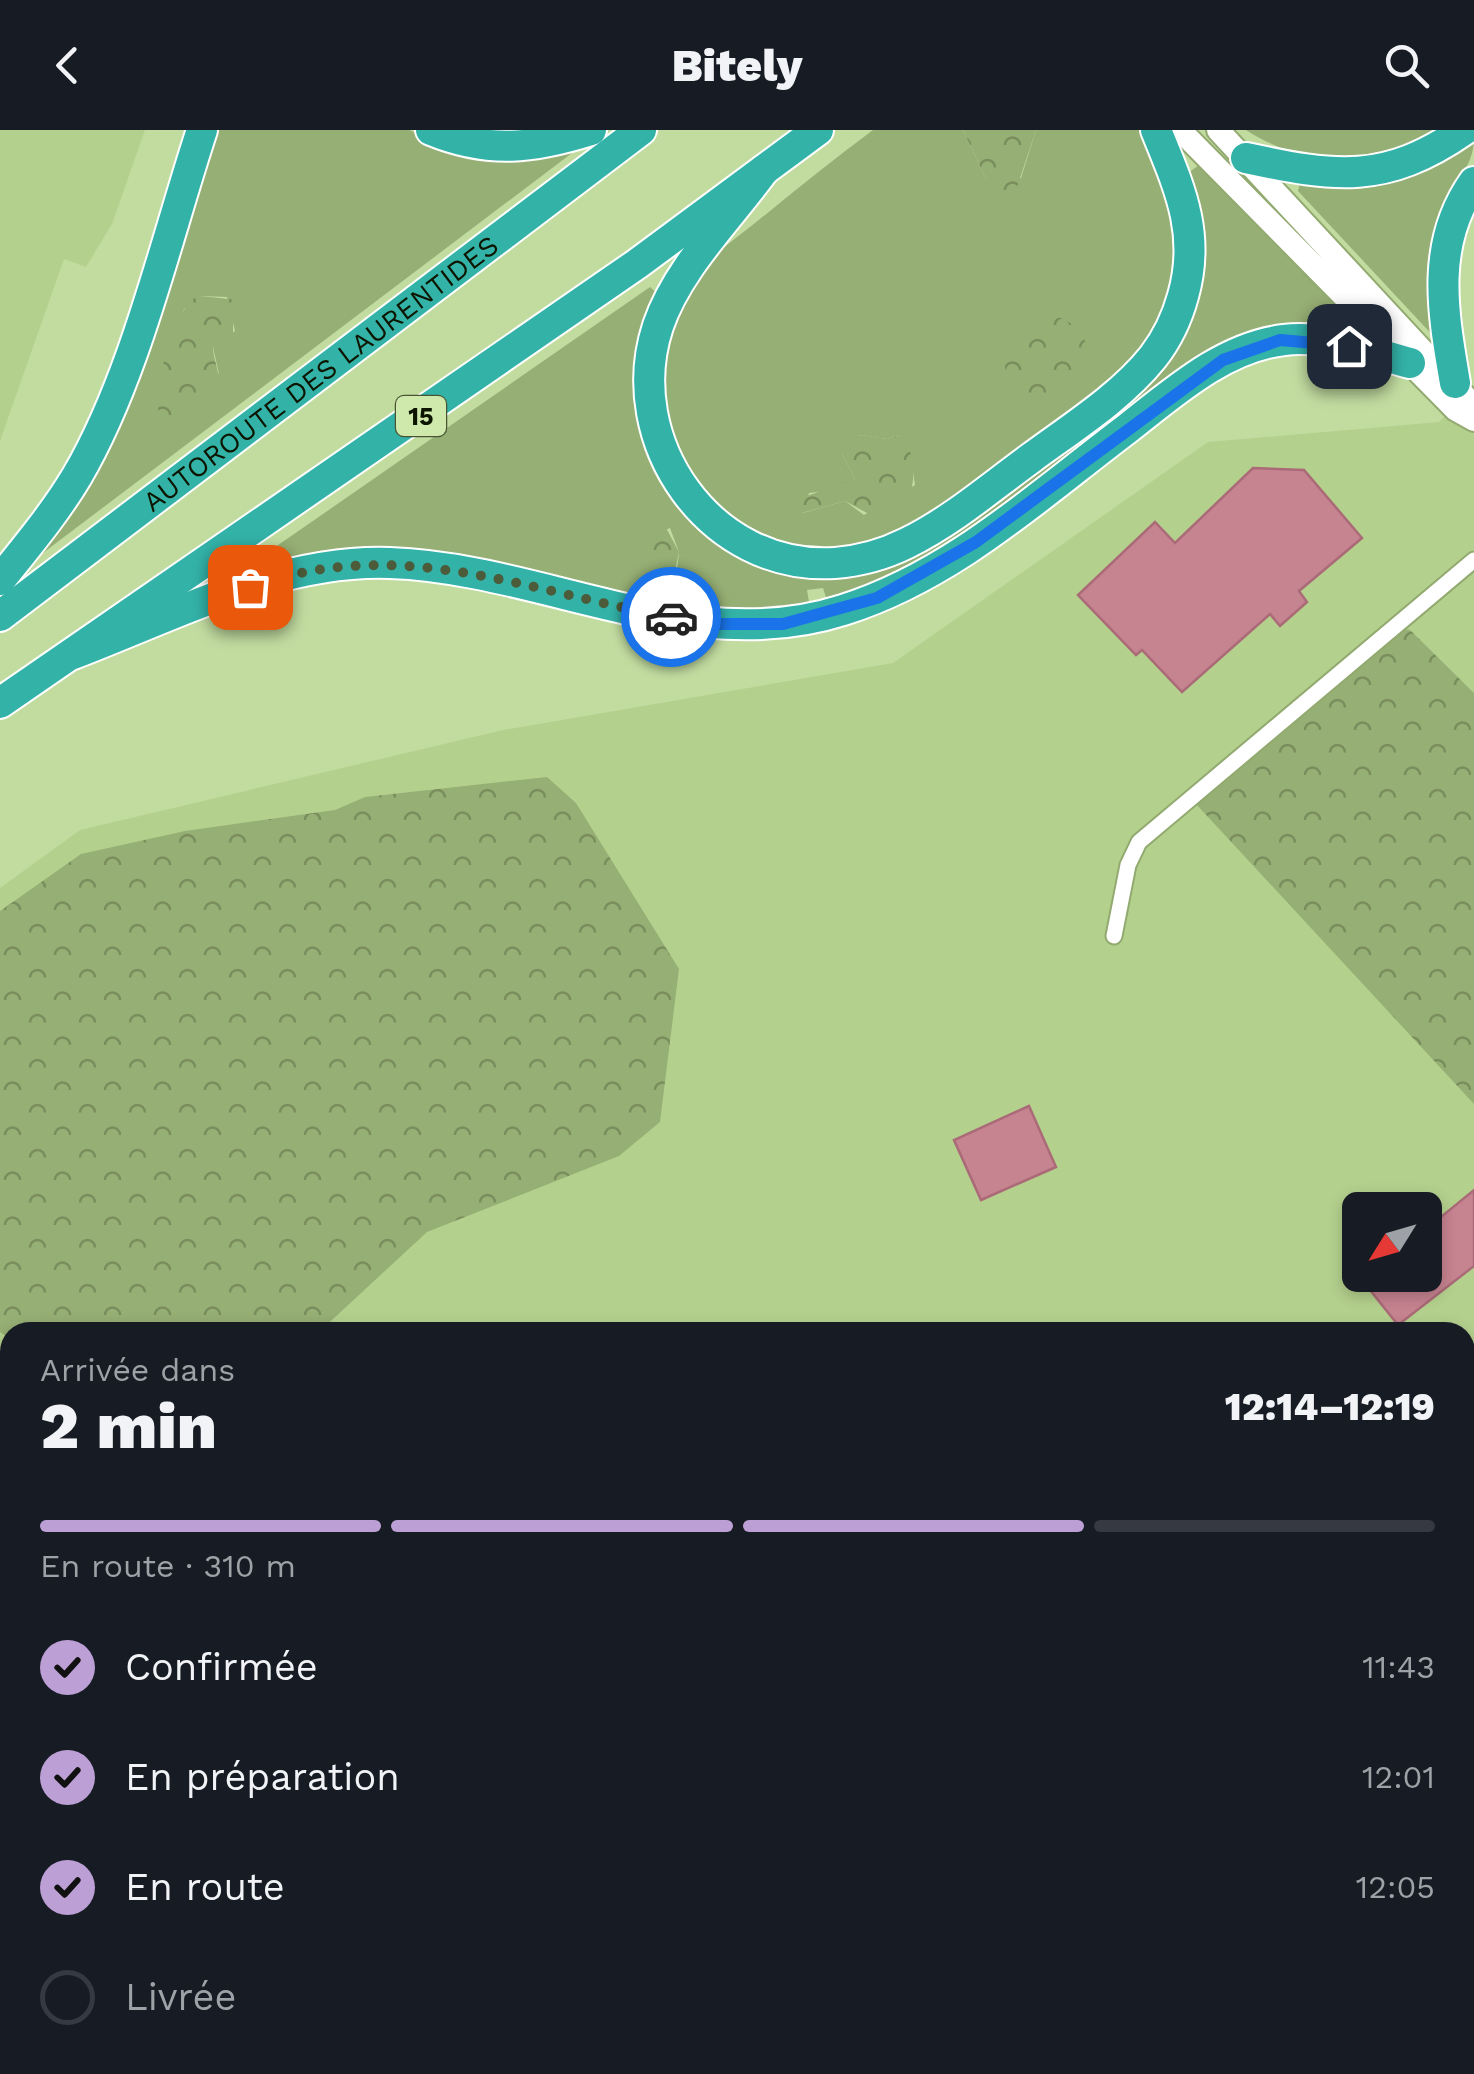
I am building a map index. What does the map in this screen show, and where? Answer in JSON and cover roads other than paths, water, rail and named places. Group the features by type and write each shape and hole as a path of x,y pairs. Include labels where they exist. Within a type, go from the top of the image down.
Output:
{"highway":[{"path":"0,580 56,508 94,442 132,344 202,130"},
{"path":"431,130 469,143 519,148 592,130"},
{"name":"AUTOROUTE DES LAURENTIDES","path":"0,616 641,130"},
{"name":"15","path":"0,704 256,532 818,130"},
{"path":"764,170 687,273 663,314 649,369 652,414 672,473 708,518 763,550 806,562 836,563 891,550 934,528 1082,420 1151,359 1182,300 1192,247 1184,196 1156,130"},
{"path":"1246,158 1325,175 1370,173 1415,159 1464,130"},
{"path":"1465,394 1444,326 1443,272 1455,214 1474,182"},
{"path":"72,654 270,580 370,563 468,571 704,623 768,625 814,618 877,598 940,566 1180,389 1246,350 1304,339 1410,363"}],"street":[{"path":"1180,130 1456,410 1474,420"},
{"path":"1218,130 1465,394"},
{"path":"1114,936 1128,866 1139,842 1474,560"}]}
